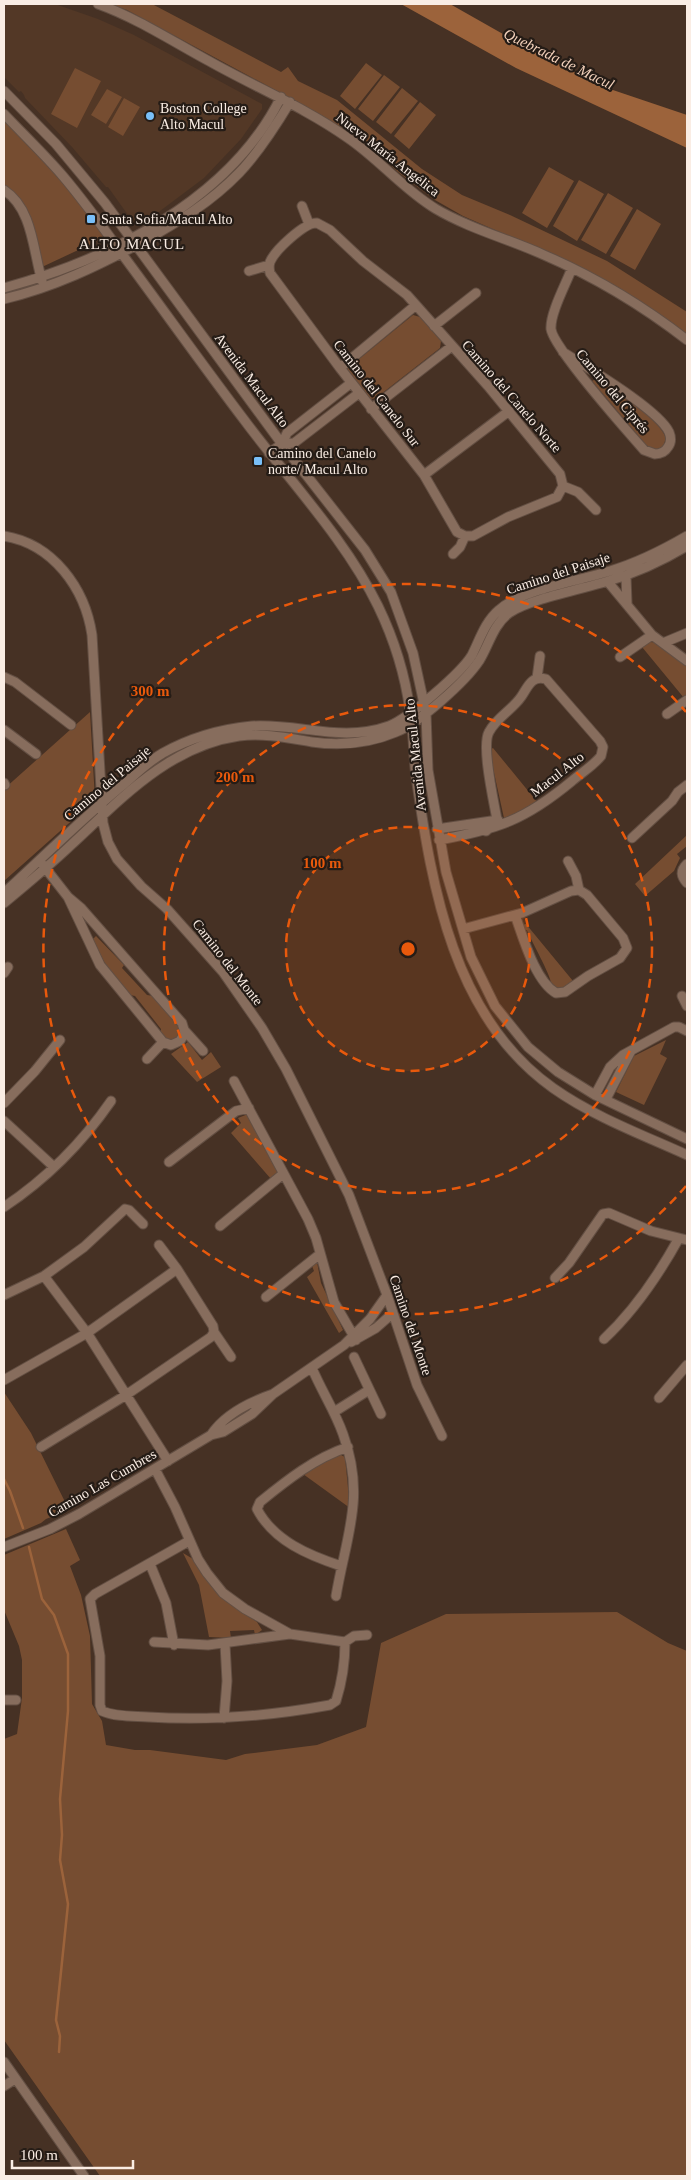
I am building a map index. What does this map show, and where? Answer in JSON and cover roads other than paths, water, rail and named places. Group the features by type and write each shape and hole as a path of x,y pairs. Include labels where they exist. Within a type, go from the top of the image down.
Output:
{"street":[{"name":"Nueva María Angélica","path":"98,4 132,19 290,102 358,145 412,192 436,209 572,268 627,298 687,340"},
{"name":"Avenida Macul Alto","path":"4,91 56,144 81,173 282,444 366,550 391,592 413,653 424,702 428,770 437,830 463,929 482,982 495,1006 509,1026 547,1064 595,1095 687,1140"},
{"path":"4,299 44,288 90,270 122,254 133,242 185,206 225,173 248,147 281,97"},
{"path":"4,288 41,277 116,245 133,242 185,218 222,189 255,154 290,102"},
{"name":"Avenida Macul Alto","path":"4,114 60,173 96,217 269,453 348,555 372,595 399,659 411,714 414,762 423,822 439,898 460,968 482,1013 514,1054 553,1088 582,1106 687,1155"},
{"path":"4,190 15,200 24,214 44,288"},
{"path":"249,271 269,265 275,254 301,228 309,224 302,206"},
{"name":"Camino del Canelo Norte","path":"309,224 317,223 326,227 363,261 402,289 509,411 560,474 563,486"},
{"name":"Camino del Canelo Sur","path":"269,265 270,273 276,283 424,476 454,528 465,536"},
{"name":"Camino del Ciprés","path":"563,352 630,396 664,426 669,433 670,440 665,451 655,454 644,450 563,352 552,335 551,324 572,268"},
{"path":"434,326 476,293"},
{"path":"340,368 416,305"},
{"path":"371,409 452,346"},
{"path":"282,444 287,433 351,383"},
{"path":"269,453 282,444 294,442 359,393"},
{"path":"424,476 509,411"},
{"path":"452,554 460,547 465,536 477,534 513,515 554,499 560,494 563,486 578,492 596,510"},
{"name":"Camino del Monte","path":"4,536 29,544 56,562 70,578 86,606 92,635 103,815 106,832 117,859 136,881 167,909 223,972 275,1050 342,1179 387,1295 418,1385 442,1436"},
{"name":"Camino del Paisaje","path":"4,894 102,802 150,762 175,747 202,736 231,729 263,726 287,727 327,734 352,734 390,725 411,714 468,661 490,619 508,602 529,594 626,566 687,536"},
{"name":"Camino del Paisaje","path":"4,903 46,868 103,815 169,761 188,751 214,742 241,736 269,735 325,743 354,743 382,737 412,724 472,670 498,624 509,613 527,604 626,576 687,546"},
{"path":"626,576 627,603"},
{"path":"608,582 652,635 687,660"},
{"path":"663,643 687,633"},
{"path":"620,657 652,635"},
{"path":"497,820 486,749 488,734 496,722 516,703 531,682 537,678 540,656"},
{"path":"4,677 15,682 71,725"},
{"name":"Macul Alto","path":"440,840 486,831 513,821 552,797 599,759 603,750 600,741 552,683 546,679 537,678"},
{"path":"667,714 687,700"},
{"path":"4,730 36,754"},
{"path":"672,801 678,792 687,785"},
{"path":"632,838 672,801 687,792"},
{"path":"486,831 497,820"},
{"path":"437,830 497,820 513,821"},
{"path":"39,861 68,897 100,965 163,1042 171,1045 177,1044 184,1038 185,1031"},
{"path":"568,861 576,876 579,890"},
{"path":"687,864 681,872 687,883"},
{"path":"463,929 515,915 571,891 579,890 588,895 623,938 627,948 620,958 588,976 565,992 553,992 542,977 528,950 515,915"},
{"path":"68,897 81,908 181,1021 185,1031 203,1051"},
{"path":"682,996 687,1006"},
{"path":"595,1095 608,1070 618,1059 674,1027 687,1029"},
{"path":"4,1103 35,1071 60,1040"},
{"path":"147,1059 163,1042"},
{"path":"606,1100 631,1050"},
{"path":"608,1070 613,1071 618,1076"},
{"path":"234,1081 308,1219 334,1302 355,1338"},
{"path":"4,1206 54,1167 82,1138 111,1101"},
{"path":"169,1162 236,1111 249,1108"},
{"path":"4,1121 54,1167"},
{"path":"220,1226 283,1174"},
{"path":"4,1295 44,1276 84,1247 125,1209 129,1210 143,1224"},
{"path":"555,1278 573,1257 603,1214 609,1213 650,1231 683,1239 630,1313 604,1339"},
{"path":"159,1245 231,1357"},
{"path":"266,1297 320,1254"},
{"path":"4,1380 87,1333 176,1269"},
{"path":"44,1276 87,1333 168,1461"},
{"name":"Camino Las Cumbres","path":"355,1338 387,1295"},
{"name":"Camino Las Cumbres","path":"4,1547 50,1529 155,1469 211,1435 216,1426 256,1400 273,1394 344,1345 376,1328 393,1313"},
{"path":"41,1447 126,1394 211,1337 214,1332"},
{"path":"354,1358 381,1414"},
{"path":"659,1398 687,1365"},
{"path":"312,1368 334,1412 348,1447 354,1485 354,1513 336,1596"},
{"path":"334,1412 369,1390"},
{"path":"341,1566 297,1549 274,1531 256,1509 260,1502 302,1471 325,1456 348,1447"},
{"path":"155,1469 175,1506 189,1541 207,1573 223,1593 262,1619 290,1634"},
{"path":"189,1541 95,1594 90,1599 100,1656 101,1708 107,1713 136,1716 224,1718 282,1713 330,1705 336,1701 340,1687 345,1642"},
{"path":"150,1564 166,1603 174,1644"},
{"path":"259,1638 267,1629 262,1619"},
{"path":"154,1642 225,1644 290,1634 345,1642 354,1636 367,1634"},
{"path":"224,1718 227,1681 225,1644"},
{"path":"4,1700 16,1700"},
{"path":"4,2062 84,2176"},
{"path":"4,2086 15,2078"}],"waterway":[{"path":"4,1479 23,1528"},
{"path":"29,1547 42,1599 54,1615 68,1654 68,1711 60,1799 62,1835 60,1860 68,1904 56,2020 60,2036 59,2052"}],"place":[{"name":"Boston College Alto Macul","path":"150,116"},
{"name":"Santa Sofia/Macul Alto","path":"91,219"},
{"name":"Camino del Canelo norte/ Macul Alto","path":"258,461"}],"district":[{"name":"ALTO MACUL","path":"132,244"}],"water label":[{"name":"Quebrada de Macul","path":"559,59"}]}
